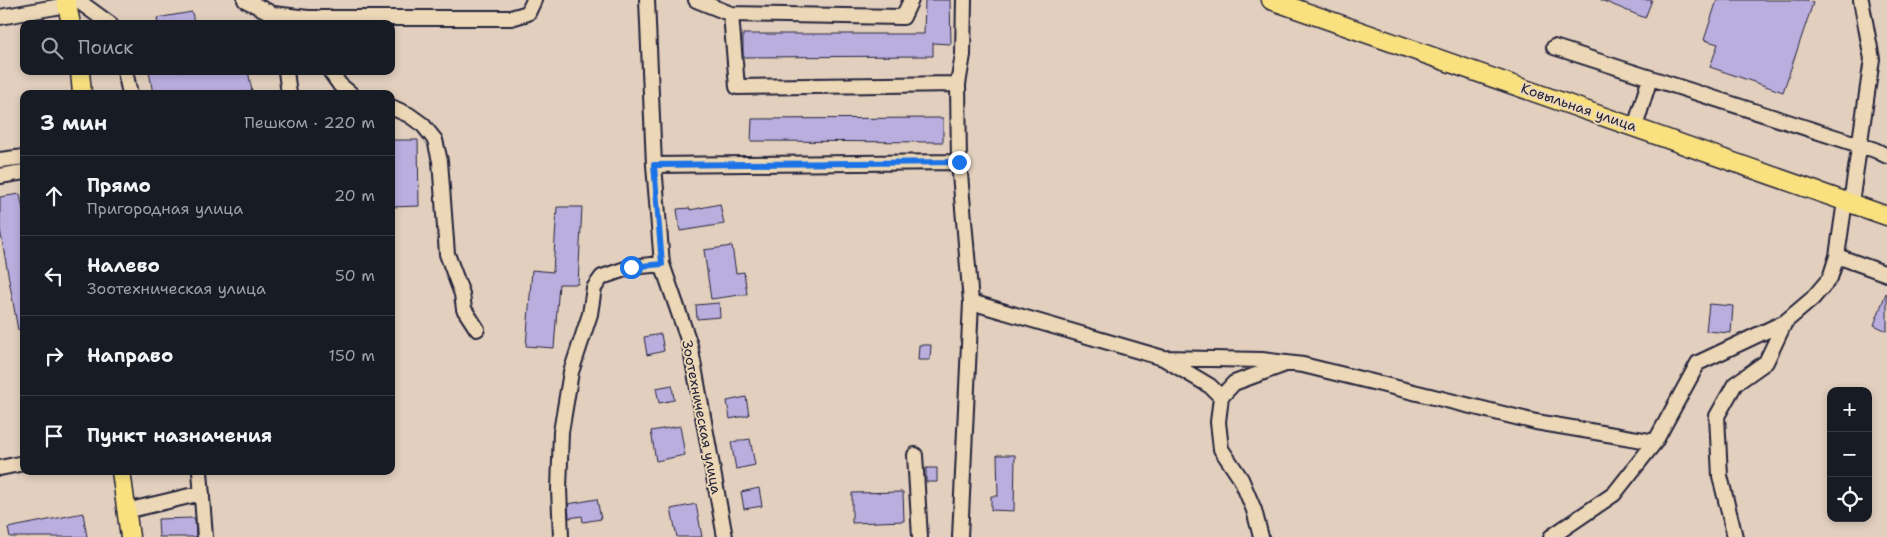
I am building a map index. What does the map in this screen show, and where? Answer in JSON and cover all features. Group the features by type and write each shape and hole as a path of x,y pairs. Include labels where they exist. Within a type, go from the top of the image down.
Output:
{"main road":[{"name":"Ковыльная улица","path":"1271,0 1887,216"},
{"path":"70,2 71,20"},
{"path":"80,75 82,90"},
{"path":"122,475 130,537"}],"street":[{"path":"245,0 274,19 291,20 308,18 511,18 528,14 534,0"},
{"name":"Зоотехническая улица","path":"647,0 654,165 662,264 690,345 725,537"},
{"path":"696,0 731,14 903,17 911,0"},
{"path":"960,537 971,302 959,162 958,84 963,54 964,0"},
{"path":"1551,537 1614,494 1655,442 1698,363 1785,322 1812,299 1830,278 1837,256 1860,145 1872,59 1861,0"},
{"path":"0,17 70,2 103,20"},
{"path":"731,14 737,87 958,84"},
{"path":"1554,47 1860,145 1887,156"},
{"path":"126,75 129,90"},
{"path":"287,75 288,90"},
{"path":"333,75 346,90"},
{"path":"1635,127 1650,78"},
{"path":"395,110 409,115 423,125 435,140 440,160 447,254 462,294 464,310 477,329"},
{"path":"0,160 20,158"},
{"path":"654,165 959,162"},
{"path":"0,176 20,173"},
{"path":"1837,256 1887,274"},
{"path":"561,537 561,432 571,372 590,314 594,288 602,276 631,267 662,264"},
{"path":"971,302 1163,358 1210,386 1221,397"},
{"path":"1735,537 1720,476 1717,416 1735,384 1766,362 1785,322"},
{"path":"1163,358 1262,360 1303,365 1536,422 1655,442"},
{"path":"1261,537 1254,510 1241,479 1221,449 1218,422 1221,397 1234,382 1289,363"},
{"path":"915,455 920,537"},
{"path":"0,468 20,464"},
{"path":"200,475 205,537"},
{"path":"126,511 202,493"}],"building":[{"path":"925,0 950,0 951,44 933,43 933,56 743,57 743,34 924,34"},
{"path":"1601,0 1652,0 1645,18"},
{"path":"1717,0 1806,0 1813,3 1783,92 1710,67 1718,44 1704,40"},
{"path":"192,12 193,20 157,20 157,18"},
{"path":"150,75 249,75 252,90 152,90"},
{"path":"943,118 943,142 751,141 752,119"},
{"path":"395,140 418,140 419,206 395,207"},
{"path":"20,194 20,330 18,330 0,229 0,197"},
{"path":"720,204 724,224 680,231 677,209 690,208 690,210"},
{"path":"557,207 582,207 578,284 559,284 554,348 526,346 532,270 553,272"},
{"path":"732,246 736,273 744,272 747,294 711,299 704,250"},
{"path":"1887,293 1887,331 1874,325"},
{"path":"719,303 720,317 697,319 696,305"},
{"path":"1709,304 1733,306 1731,333 1706,331"},
{"path":"661,334 664,351 647,355 644,337"},
{"path":"919,345 931,345 930,360 918,360"},
{"path":"672,385 674,400 659,403 656,388"},
{"path":"746,397 749,415 730,419 727,401"},
{"path":"680,426 685,455 656,461 651,431"},
{"path":"750,439 755,465 736,469 731,442"},
{"path":"997,455 1015,455 1014,511 991,510 991,496 998,496"},
{"path":"926,468 937,468 937,482 926,482"},
{"path":"759,488 762,506 744,509 741,492"},
{"path":"903,492 904,521 852,523 852,493"},
{"path":"597,499 601,519 583,522 582,516 569,518 568,504"},
{"path":"696,504 702,537 677,537 671,509"},
{"path":"83,513 87,537 10,537 8,528"},
{"path":"195,518 196,537 159,537 158,519"}],"route":[{"path":"631,267 662,264 654,165 959,162"}]}
